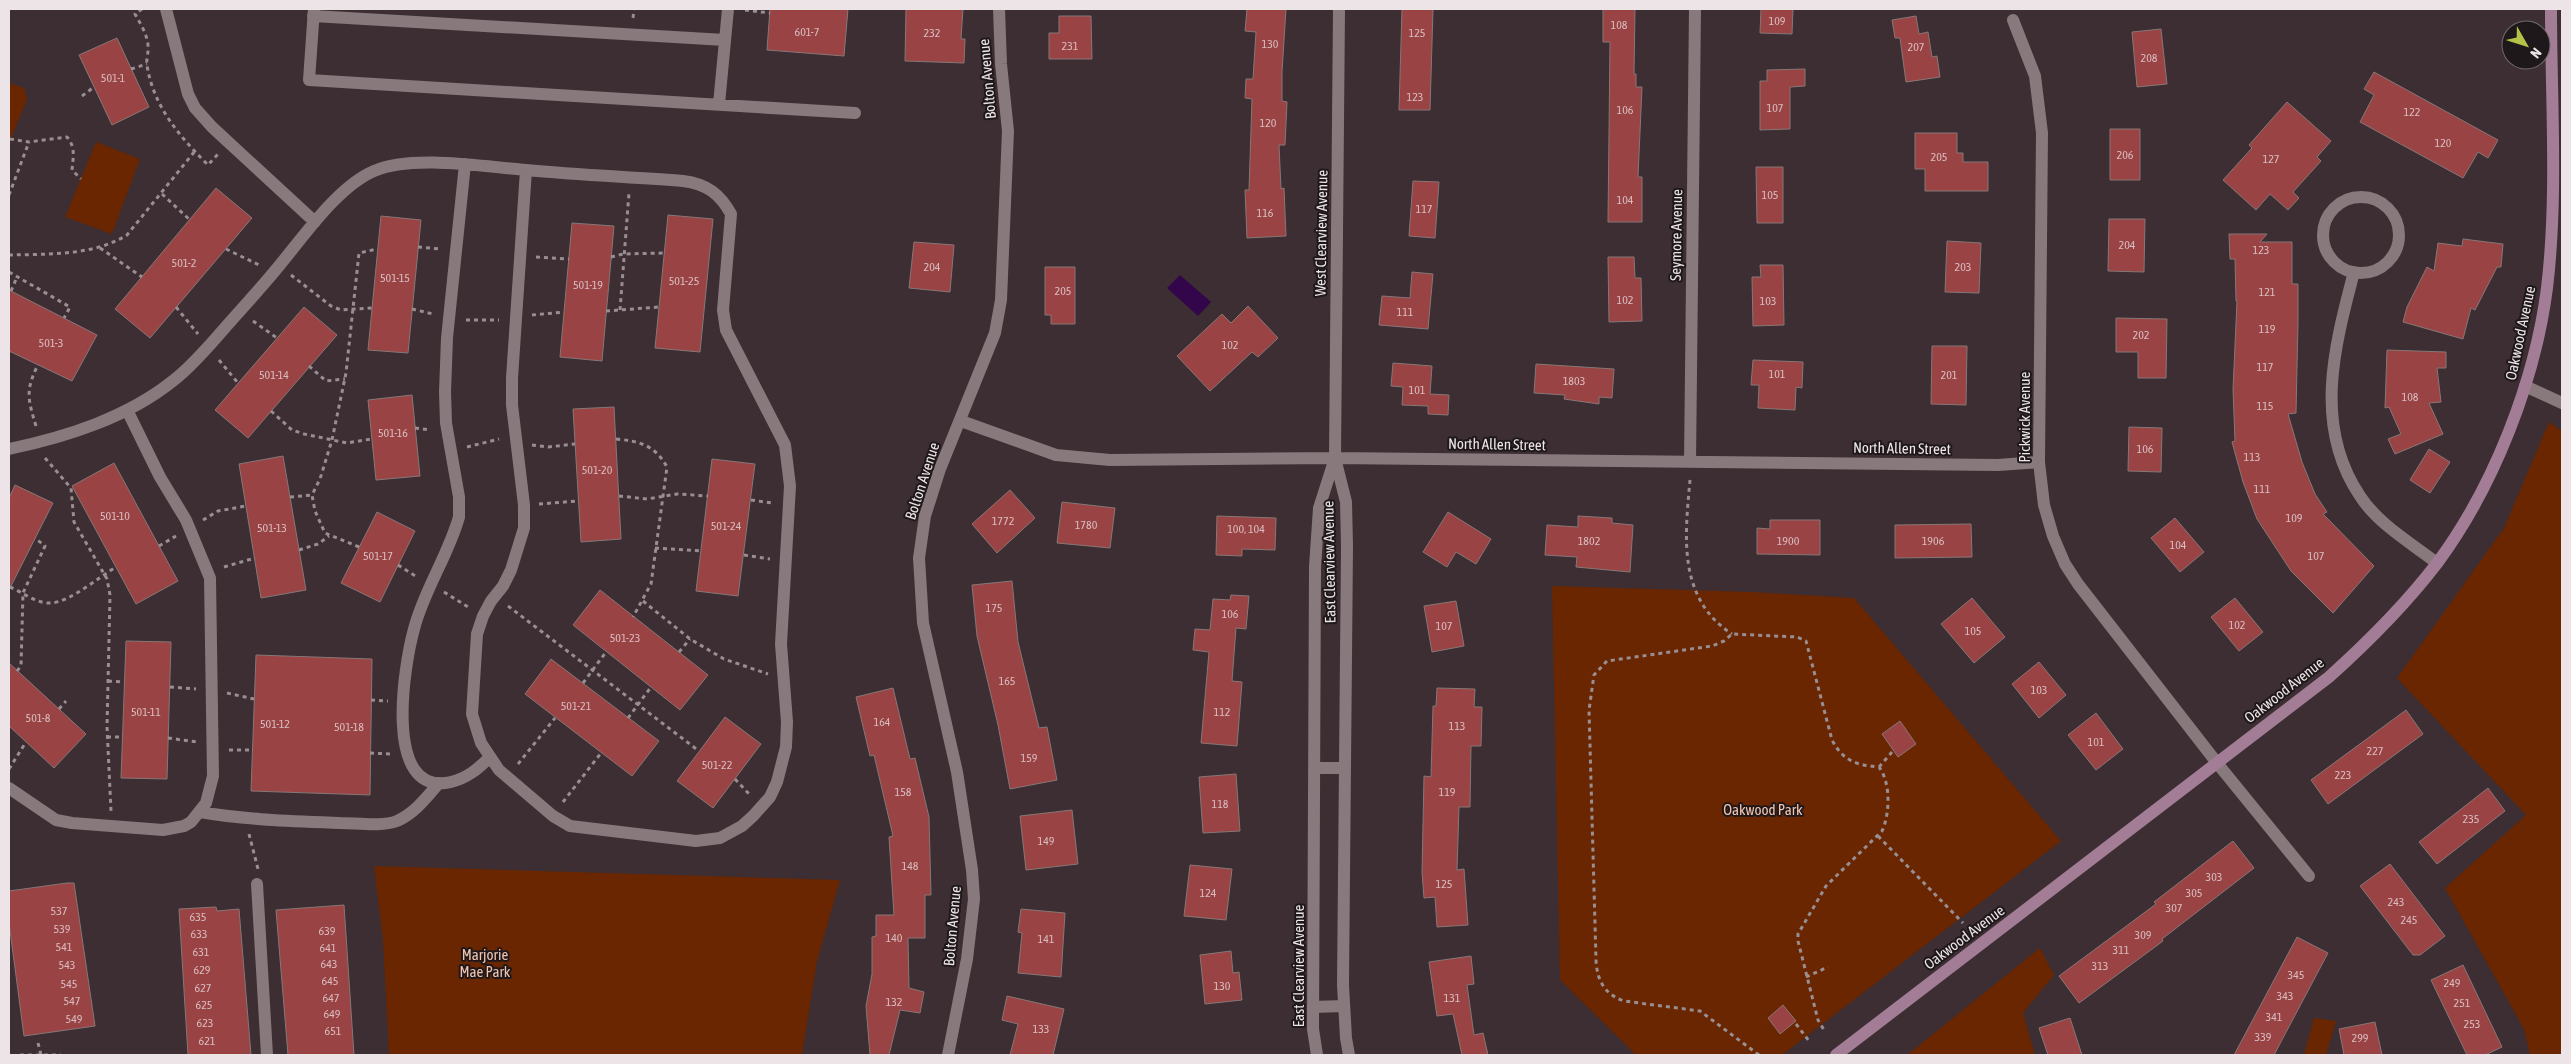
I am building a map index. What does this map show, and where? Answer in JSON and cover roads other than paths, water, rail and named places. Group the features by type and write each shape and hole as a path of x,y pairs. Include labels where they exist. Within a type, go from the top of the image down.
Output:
{"street":[{"path":"166,9 188,94 195,108 212,127 315,222"},
{"path":"719,104 725,40 734,9"},
{"name":"Bolton Avenue","path":"948,1055 967,959 974,899 972,870 957,772 923,623 919,558 925,516 940,469 995,333 1001,300 1008,131 1001,64 998,9"},
{"name":"West Clearview Avenue","path":"1335,458 1339,9"},
{"name":"Seymore Avenue","path":"1690,462 1695,9"},
{"name":"Oakwood Avenue","path":"1836,1055 2329,677 2373,637 2437,563 2467,518 2498,456 2525,386 2534,356 2547,288 2557,211 2551,9"},
{"path":"725,40 314,13 309,80 855,113"},
{"name":"Pickwick Avenue","path":"2013,20 2035,76 2042,133 2039,462 2044,505 2052,536 2065,564 2078,584 2217,763 2309,876"},
{"path":"464,164 449,319 445,392 449,439 459,497 459,517 451,542 430,585 414,628 409,652 403,727 407,754 414,772 429,782 439,783 467,776 489,758"},
{"path":"9,449 39,443 102,422 127,410 174,380 239,312 315,222 343,193 375,171 397,165 464,164 698,183 713,190 725,202 731,214 723,310 726,330 785,444 790,486 781,644 787,722 783,766 770,797 742,826 720,838 696,841 579,829 553,816 508,778 489,758 481,743 472,714 475,651 478,634 486,610 504,586 518,552 524,528 524,505 512,396 526,170"},
{"path":"2354,197 2368,197 2379,201 2388,208 2395,218 2399,229 2398,241 2387,262 2366,272 2354,272 2342,268 2331,259 2325,247 2323,234 2325,221 2332,210 2342,202 2354,197"},
{"path":"2354,272 2337,344 2331,387 2332,427 2343,465 2360,497 2390,528 2437,563"},
{"path":"2525,386 2562,403"},
{"path":"9,788 56,820 112,825 173,829 191,822 206,803 213,776 212,614 208,571 186,520 160,477 127,410"},
{"name":"North Allen Street","path":"961,421 1056,455 1101,459 1175,461 1335,458 1998,465 2039,462"},
{"name":"East Clearview Avenue","path":"1317,1055 1313,1008 1316,567 1319,508 1335,458"},
{"name":"East Clearview Avenue","path":"1335,458 1346,502 1344,1006 1349,1055"},
{"path":"1315,768 1345,768"},
{"path":"200,812 245,817 368,824 395,822 410,814 439,783"},
{"path":"257,884 268,1055"},
{"path":"1313,1008 1344,1006"}],"park label":[{"name":"Oakwood Park","path":"1763,809"},
{"name":"Marjorie Mae Park","path":"485,962"}]}
